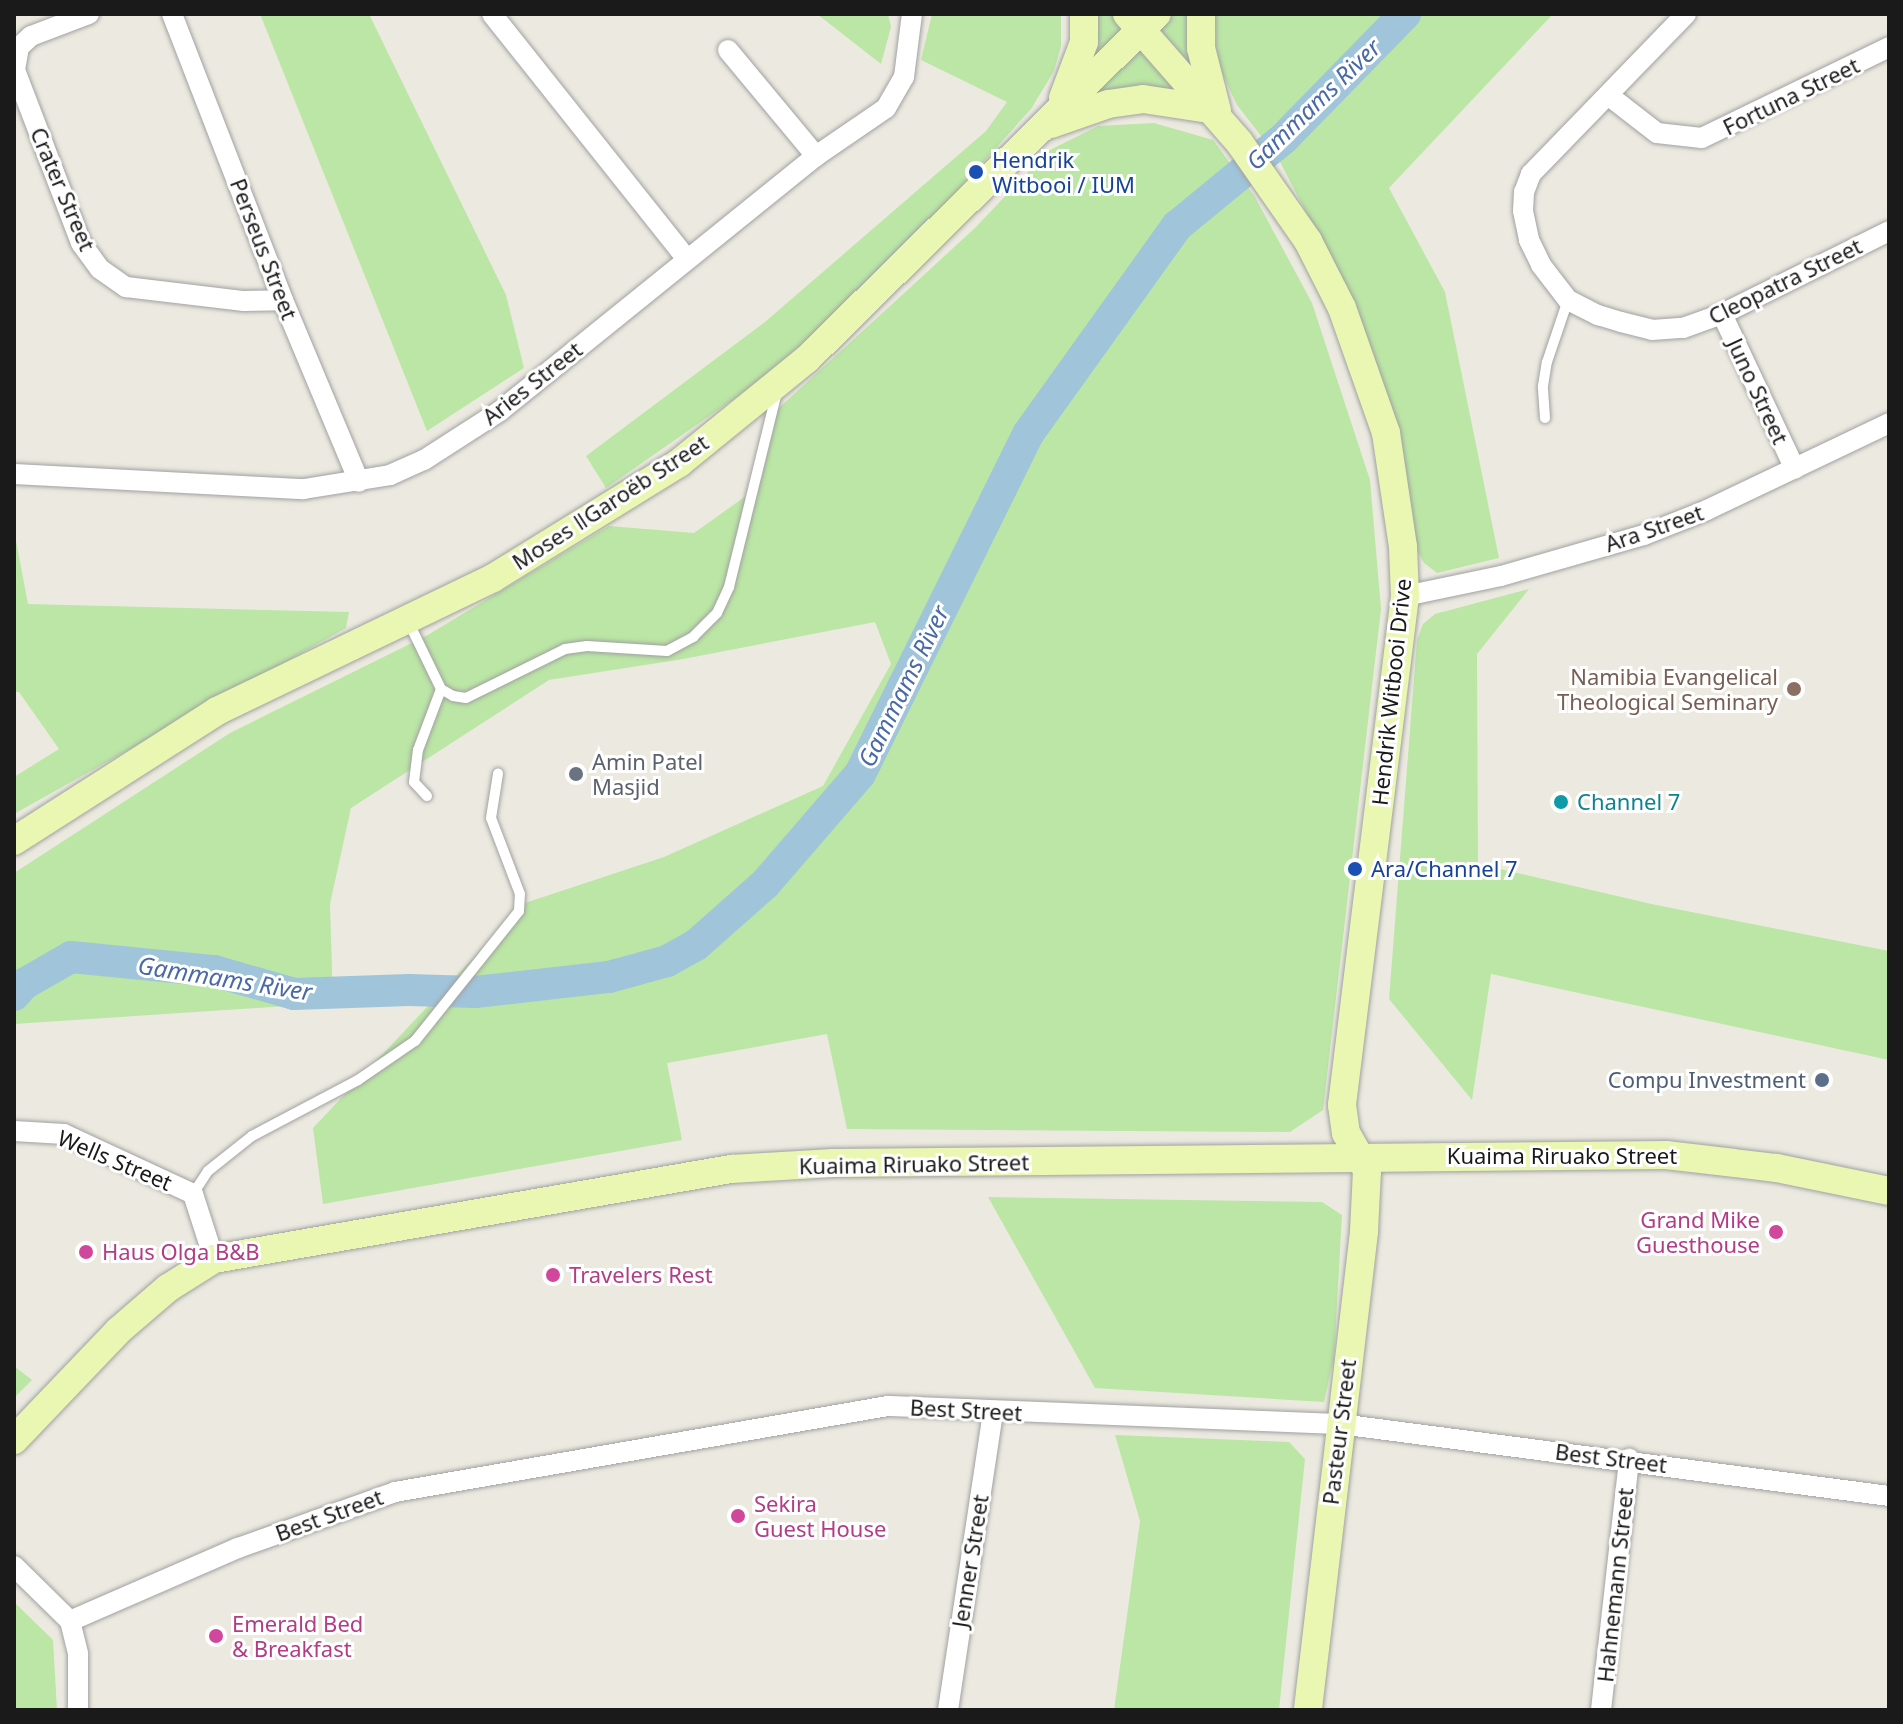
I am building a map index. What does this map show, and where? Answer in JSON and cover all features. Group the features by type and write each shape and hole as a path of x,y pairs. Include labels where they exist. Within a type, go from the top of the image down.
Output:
{"street":[{"name":"Crater Street","path":"89,14 31,36 19,47 15,70 81,243 100,269 126,287 244,301 283,300"},
{"name":"Perseus Street","path":"172,14 283,300 359,482"},
{"path":"492,14 687,259"},
{"name":"Aries Street","path":"14,474 304,489 390,475 424,460 500,411 816,156 886,108 897,94 904,77 912,14"},
{"path":"1041,129 1063,98 1078,66 1084,42 1084,14"},
{"path":"1041,129 1108,104 1143,99 1214,114 1201,48 1201,14"},
{"name":"Cleopatra Street","path":"1686,14 1531,174 1524,192 1529,240 1541,265 1568,300 1598,315 1652,330 1683,328 1722,314 1889,231"},
{"name":"Moses ǁGaroëb Street","path":"14,841 217,711 493,578 679,463 807,359 1041,129 1142,19"},
{"name":"Hendrik Witbooi Drive","path":"1142,19 1275,190 1308,241 1342,308 1386,433 1398,495 1405,596 1342,1105 1346,1133 1361,1156"},
{"name":"Fortuna Street","path":"1608,95 1657,133 1702,138 1889,47"},
{"path":"728,50 816,156"},
{"name":"Juno Street","path":"1722,314 1795,469"},
{"name":"Ara Street","path":"1405,596 1501,576 1644,535 1795,469 1889,423"},
{"name":"Wells Street","path":"14,1131 64,1134 193,1194 214,1259"},
{"name":"Kuaima Riruako Street","path":"14,1440 118,1331 168,1288 214,1259 731,1169 833,1163 1666,1155 1777,1168 1889,1191"},
{"name":"Pasteur Street","path":"1308,1710 1364,1232 1367,1170 1361,1156"},
{"name":"Best Street","path":"70,1621 252,1543 395,1492 888,1406 1340,1424 1629,1459 1889,1496"},
{"name":"Jenner Street","path":"948,1710 993,1412"},
{"name":"Hahnemann Street","path":"1601,1710 1629,1459"},
{"path":"14,1566 70,1621 78,1654 78,1710"}],"lane":[{"path":"1545,418 1543,386 1547,362 1568,300"},
{"path":"408,619 441,689 453,696 466,698 565,649 587,646 667,651 693,637 717,613 729,587 779,381"},
{"path":"427,796 414,782 418,750 441,689"},
{"path":"193,1194 208,1171 241,1144 393,1058 443,1010 519,911 520,894 491,818 498,774"}],"green space":[{"path":"260,14 369,14 506,295 524,368 427,431"},
{"path":"817,14 888,14 891,27 881,64"},
{"path":"932,14 1061,14 1061,46 1054,71 1031,109 929,222 847,304 758,382 606,488 586,456 765,322 986,131 1007,102 921,60"},
{"path":"1087,14 1113,14 1125,28 1080,75"},
{"path":"1170,14 1194,14 1200,76 1158,27"},
{"path":"1215,14 1553,14 1389,188 1445,292 1499,558 1437,573 1424,563 1416,549 1405,466 1337,272 1278,158 1237,105 1217,62"},
{"path":"1139,49 1187,102 1084,107"},
{"path":"1154,123 1213,140 1255,197 1312,303 1370,480 1381,609 1323,1110 1290,1132 847,1129 827,1034 667,1063 682,1140 323,1204 313,1128 525,903 664,857 823,786 891,664 875,622 683,659 549,680 351,808 330,904 333,1003 14,1024 14,873 230,733 426,636 609,526 694,533 746,496 768,418 975,228 1048,151 1098,126"},
{"path":"14,530 28,604 349,612 346,628 14,814 14,777 59,749 19,692 14,692"},
{"path":"1529,589 1477,654 1478,864 1656,905 1889,951 1889,1060 1491,974 1472,1100 1389,999 1417,640 1423,624 1435,614"},
{"path":"988,1197 1322,1202 1342,1215 1334,1357 1324,1402 1095,1388"},
{"path":"14,1366 32,1380 14,1398"},
{"path":"1115,1435 1289,1442 1305,1459 1279,1710 1114,1710 1140,1521"},
{"path":"14,1602 53,1640 57,1710 14,1710"}],"waterway":[{"name":"Gammams River","path":"14,995 24,984 71,957 214,971 294,994 409,990 475,992 609,977 667,961 696,945 765,884 860,774 1028,434 1177,226 1283,139 1405,14"}],"place":[{"name":"Hendrik Witbooi / IUM","path":"976,172"},
{"name":"Namibia Evangelical Theological Seminary","path":"1794,689"},
{"name":"Amin Patel Masjid","path":"576,774"},
{"name":"Channel 7","path":"1561,802"},
{"name":"Ara/Channel 7","path":"1355,869"},
{"name":"Compu Investment","path":"1822,1080"},
{"name":"Grand Mike Guesthouse","path":"1776,1232"},
{"name":"Haus Olga B&B","path":"86,1252"},
{"name":"Travelers Rest","path":"553,1275"},
{"name":"Sekira Guest House","path":"738,1516"},
{"name":"Emerald Bed & Breakfast","path":"216,1636"}]}
